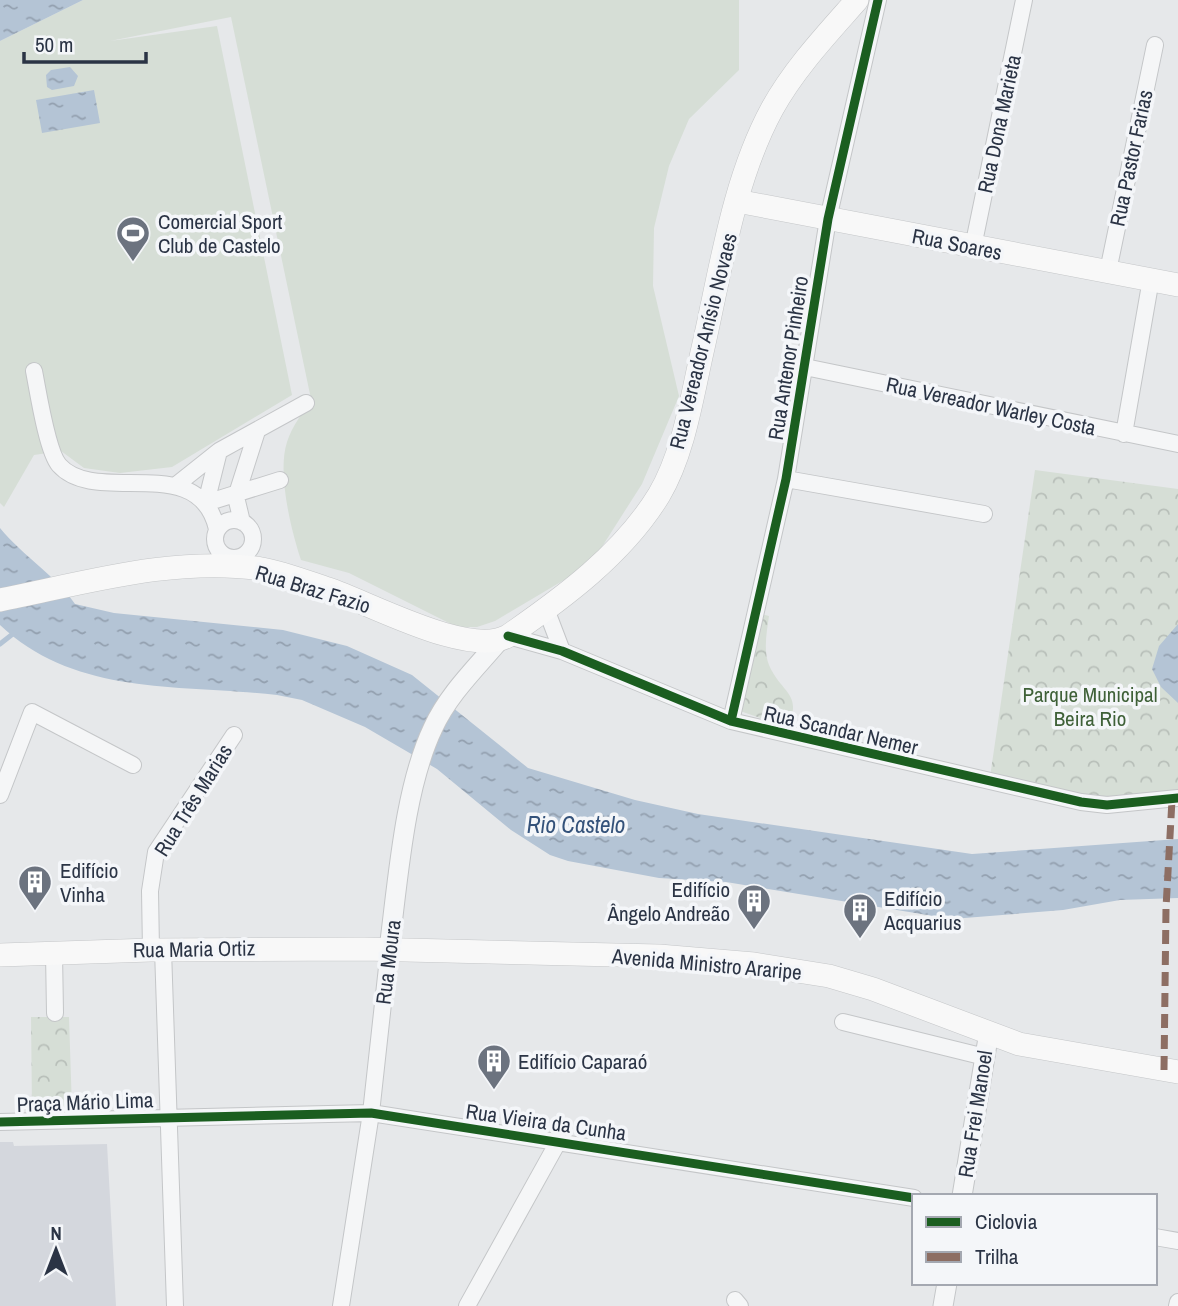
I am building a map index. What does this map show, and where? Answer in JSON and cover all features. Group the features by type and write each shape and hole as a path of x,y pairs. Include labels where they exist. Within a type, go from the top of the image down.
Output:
{"main road":[{"name":"Rua Vereador Anísio Novaes","path":"503,639 596,569 644,517 660,494 683,430 737,201 772,109 793,76 857,0"},
{"name":"Rua Soares","path":"737,201 1178,285"},
{"name":"Rua Braz Fazio","path":"0,600 156,570 220,561 264,569 331,590 457,639 503,639"},
{"name":"Rua Maria Ortiz","path":"0,955 157,950 389,949"},
{"name":"Avenida Ministro Araripe","path":"389,949 659,956 780,968 873,989 1019,1044 1178,1072"}],"street":[{"name":"Rua Antenor Pinheiro","path":"731,722 786,479 828,219 878,0"},
{"name":"Rua Dona Marieta","path":"973,247 1024,0"},
{"name":"Rua Pastor Farias","path":"1108,271 1155,45"},
{"path":"1124,434 1151,279"},
{"name":"Rua Vereador Warley Costa","path":"805,367 1178,444"},
{"path":"34,371 47,433 58,465 78,477 175,486 206,503 214,513 216,546 220,561 247,552 252,536 242,522 237,491 257,431"},
{"path":"175,486 219,451 306,403"},
{"path":"206,503 209,480 219,451"},
{"path":"786,479 984,514"},
{"path":"206,503 237,491 280,480"},
{"path":"217,529 229,520 242,522"},
{"path":"247,552 264,569"},
{"path":"546,609 562,651"},
{"name":"Rua Scandar Nemer","path":"503,639 562,651 731,722 1081,802 1107,805 1178,798"},
{"name":"Rua Moura","path":"341,1306 371,1112 389,949 417,769 433,726 457,690 503,639"},
{"path":"0,795 32,712 133,765"},
{"name":"Rua Três Marias","path":"175,1306 171,1117 150,891 156,852 234,735"},
{"path":"54,953 55,1013"},
{"path":"844,1021 985,1057"},
{"name":"Rua Frei Manoel","path":"962,1194 989,1032"},
{"name":"Rua Vieira da Cunha","path":"171,1117 371,1112 912,1198"},
{"name":"Praça Mário Lima","path":"0,1122 171,1117"},
{"path":"467,1306 558,1142"},
{"path":"1157,1237 1178,1241"},
{"path":"943,1306 947,1285"}],"shaded area":[{"path":"0,1142 13,1142 14,1146 107,1144 116,1306 0,1306"}],"green space":[{"path":"83,0 739,0 739,70 689,119 669,166 654,228 653,286 679,396 642,484 591,564 495,621 477,627 457,627 349,573 301,560 286,501 284,455 292,430 311,399 231,17 110,41 217,26 292,395 172,467 120,473 84,468 61,451 34,455 4,507 0,503 0,41"},
{"name":"Parque Municipal Beira Rio","path":"1035,470 1178,489 1178,790 1156,795 1109,797 1059,791 990,777"},
{"path":"761,614 769,616 766,647 769,665 792,700 792,716 787,727 740,711"},
{"path":"31,1017 69,1017 72,1109 32,1109"}],"water":[{"path":"0,0 83,0 0,41"},
{"path":"70,67 78,76 74,86 52,90 47,87 46,75 51,70"},
{"path":"94,90 100,123 42,133 36,100"},
{"name":"Rio Castelo","path":"0,528 75,604 114,613 283,630 347,646 412,675 528,768 635,800 698,814 972,854 1178,839 1178,898 1120,900 1063,910 952,919 726,882 659,878 568,861 550,855 511,830 437,769 365,727 302,700 277,695 131,683 62,665 30,648 0,625"},
{"path":"1178,624 1178,703 1161,687 1152,669 1159,646"}],"waterway":[{"path":"0,644 14,633"}],"marked path":[{"path":"1164,1070 1166,908 1172,800"}],"cycle path":[{"path":"731,721 786,479 828,219 878,0"},
{"path":"508,636 562,651 731,721 1081,802 1107,805 1178,798"},
{"path":"0,1122 371,1113 912,1198"}],"place":[{"name":"Comercial Sport Club de Castelo","path":"133,263"},
{"name":"Edifício Vinha","path":"35,912"},
{"name":"Edifício Ângelo Andreão","path":"754,931"},
{"name":"Edifício Acquarius","path":"860,940"},
{"name":"Edifício Caparaó","path":"494,1091"}]}
